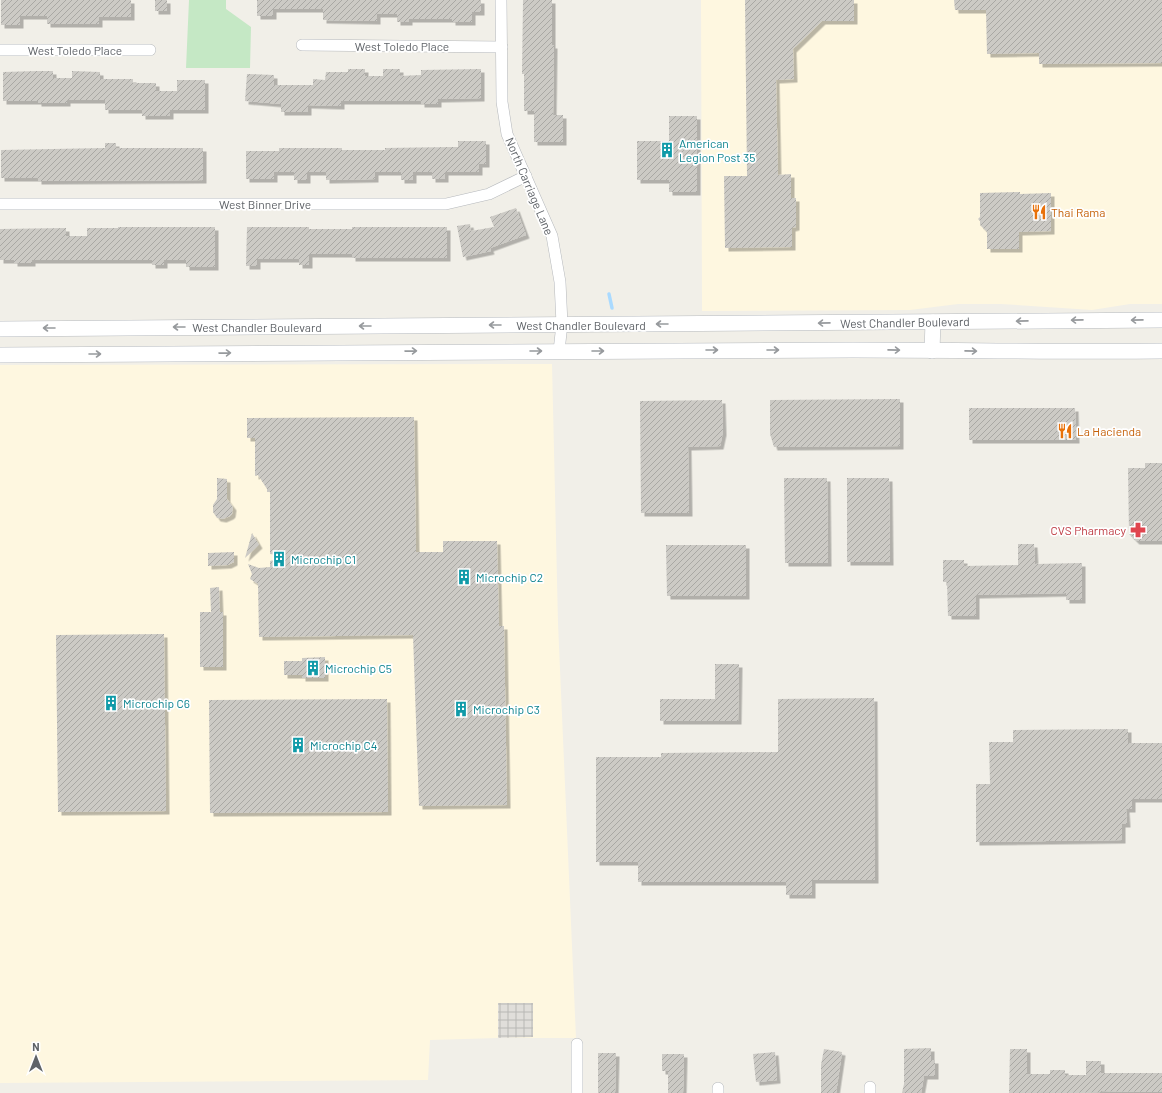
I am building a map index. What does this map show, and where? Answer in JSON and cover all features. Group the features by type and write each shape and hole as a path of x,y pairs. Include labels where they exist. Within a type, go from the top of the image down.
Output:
{"main road":[{"name":"West Chandler Boulevard","path":"0,329 1162,320"},
{"path":"932,351 933,322"},
{"name":"West Chandler Boulevard","path":"0,355 559,351 1162,351"}],"street":[{"name":"North Carriage Lane","path":"502,0 502,102 507,134 552,236 560,282 562,324 559,351"},
{"name":"West Toledo Place","path":"302,45 502,47"},
{"name":"West Toledo Place","path":"0,50 150,50"},
{"name":"West Binner Drive","path":"0,204 446,204 489,194 526,176"},
{"path":"577,1044 577,1093"}],"shaded area":[{"path":"701,0 1162,0 1162,304 1130,304 1092,310 1001,304 958,304 910,310 702,311"},
{"path":"552,364 558,623 576,1038 430,1040 428,1080 0,1083 0,365"},
{"path":"498,1003 533,1003 533,1037 498,1038"}],"green space":[{"path":"189,0 226,0 226,9 251,27 250,68 186,68"}],"building":[{"path":"1,0 131,0 131,17 99,17 99,24 47,24 47,16 20,16 20,25 1,25"},
{"path":"155,0 167,0 167,11 155,11"},
{"path":"257,0 481,0 481,12 472,12 472,22 452,22 452,19 409,19 409,22 397,22 397,14 377,14 377,21 323,20 323,9 273,9 273,16 257,16"},
{"path":"523,0 552,0 552,45 554,45 553,115 563,115 563,142 534,142 534,111 524,111 524,74 522,74"},
{"path":"745,0 854,0 854,21 822,21 793,49 794,79 776,80 778,175 791,174 791,198 796,198 796,227 792,228 792,247 725,248 724,176 747,176"},
{"path":"954,0 1162,0 1162,63 1039,64 1039,53 987,54 986,10 955,10"},
{"path":"348,69 365,69 365,76 383,76 383,69 400,69 400,76 421,75 421,70 481,69 481,98 438,99 438,104 421,104 421,101 341,101 341,106 308,105 308,112 281,112 281,104 245,101 247,74 274,75 274,85 313,85 313,79 325,80 326,72 348,72"},
{"path":"53,71 53,78 72,78 72,71 100,72 100,79 133,79 133,83 156,83 156,91 177,91 177,80 205,80 205,110 170,110 170,116 142,116 142,110 105,110 105,100 67,100 67,103 3,101 3,72"},
{"name":"American Legion Post 35","path":"669,116 697,116 697,192 669,192 669,180 637,180 637,141 669,141"},
{"path":"458,141 486,141 486,164 479,164 479,172 445,172 445,179 432,179 432,172 413,172 413,180 401,180 401,172 375,172 375,179 326,180 326,172 307,172 307,180 294,180 294,172 274,172 274,179 246,179 246,151 279,151 279,148 385,150 385,148 458,147"},
{"path":"105,143 116,143 116,148 203,148 203,180 38,181 38,178 1,178 1,150 105,148"},
{"path":"1020,192 1020,194 1051,193 1051,231 1019,232 1019,249 987,249 987,232 980,225 980,221 978,219 980,217 980,193"},
{"path":"516,208 526,235 490,248 491,251 463,257 457,226 470,224 471,231 494,227 490,217"},
{"path":"215,227 215,267 186,267 186,260 164,260 164,265 152,265 152,260 32,260 32,263 14,263 14,260 0,260 0,229 66,228 66,236 87,236 87,228"},
{"path":"247,227 352,229 352,227 447,227 447,258 352,258 352,254 309,254 309,265 299,265 299,259 257,259 257,266 246,266"},
{"path":"900,399 900,446 774,447 770,434 770,400"},
{"path":"722,400 723,432 720,446 688,447 689,513 641,513 640,401"},
{"path":"969,408 1075,408 1076,440 969,440"},
{"path":"414,417 416,552 443,552 443,541 497,541 499,626 504,626 507,805 419,806 413,635 259,637 258,584 250,579 252,574 248,564 259,568 270,567 270,561 285,556 270,554 270,492 267,492 267,489 258,475 255,476 255,438 247,438 247,418"},
{"name":"CVS Pharmacy","path":"1145,463 1162,463 1162,541 1136,541 1129,534 1128,468 1145,468"},
{"path":"217,478 227,479 227,499 233,507 232,514 223,519 217,518 213,512 213,505 217,499"},
{"path":"784,478 827,478 828,563 785,563"},
{"path":"847,478 889,478 890,562 847,562"},
{"path":"252,533 259,545 245,558"},
{"path":"1018,544 1034,544 1035,564 1082,563 1082,600 1066,600 1066,593 976,595 976,616 948,616 947,582 943,582 943,560 964,560 964,566 1018,565"},
{"path":"666,545 746,545 746,596 667,596"},
{"path":"234,552 234,562 228,565 208,566 208,553"},
{"path":"219,587 220,612 223,612 223,667 200,667 200,612 211,612 210,588"},
{"name":"Microchip C6","path":"164,634 166,811 58,812 56,635"},
{"name":"Microchip C5","path":"325,657 325,678 302,678 302,675 284,675 284,661 302,661 302,658"},
{"path":"715,664 739,664 738,721 660,721 660,699 715,699"},
{"path":"874,698 875,880 812,880 812,895 786,895 786,882 638,882 638,862 596,862 596,757 661,757 661,753 778,752 778,699"},
{"name":"Microchip C4","path":"387,699 388,812 210,813 209,700"},
{"path":"1128,729 1128,743 1162,743 1162,799 1132,799 1132,809 1126,809 1127,824 1122,824 1122,840 976,842 976,784 990,784 989,742 1013,742 1013,730"},
{"path":"931,1048 931,1060 935,1060 935,1076 924,1076 921,1093 902,1093 904,1084 904,1049"},
{"path":"824,1049 842,1052 836,1093 821,1093 821,1065"},
{"path":"1010,1049 1027,1049 1027,1074 1050,1074 1050,1070 1065,1070 1065,1075 1086,1075 1086,1061 1101,1061 1101,1073 1162,1073 1162,1092 1101,1091 1065,1093 1009,1093"},
{"path":"775,1052 777,1080 756,1082 753,1054"},
{"path":"598,1053 616,1053 615,1093 598,1093"},
{"path":"662,1054 684,1054 683,1093 668,1093 668,1071 662,1071"}],"waterway":[{"path":"609,294 612,308"}],"place":[{"name":"American Legion Post 35","path":"667,150"},
{"name":"Thai Rama","path":"1039,212"},
{"name":"La Hacienda","path":"1065,431"},
{"name":"CVS Pharmacy","path":"1138,530"},
{"name":"Microchip C1","path":"279,559"},
{"name":"Microchip C2","path":"464,577"},
{"name":"Microchip C5","path":"313,668"},
{"name":"Microchip C6","path":"111,703"},
{"name":"Microchip C3","path":"461,709"},
{"name":"Microchip C4","path":"298,745"}]}
